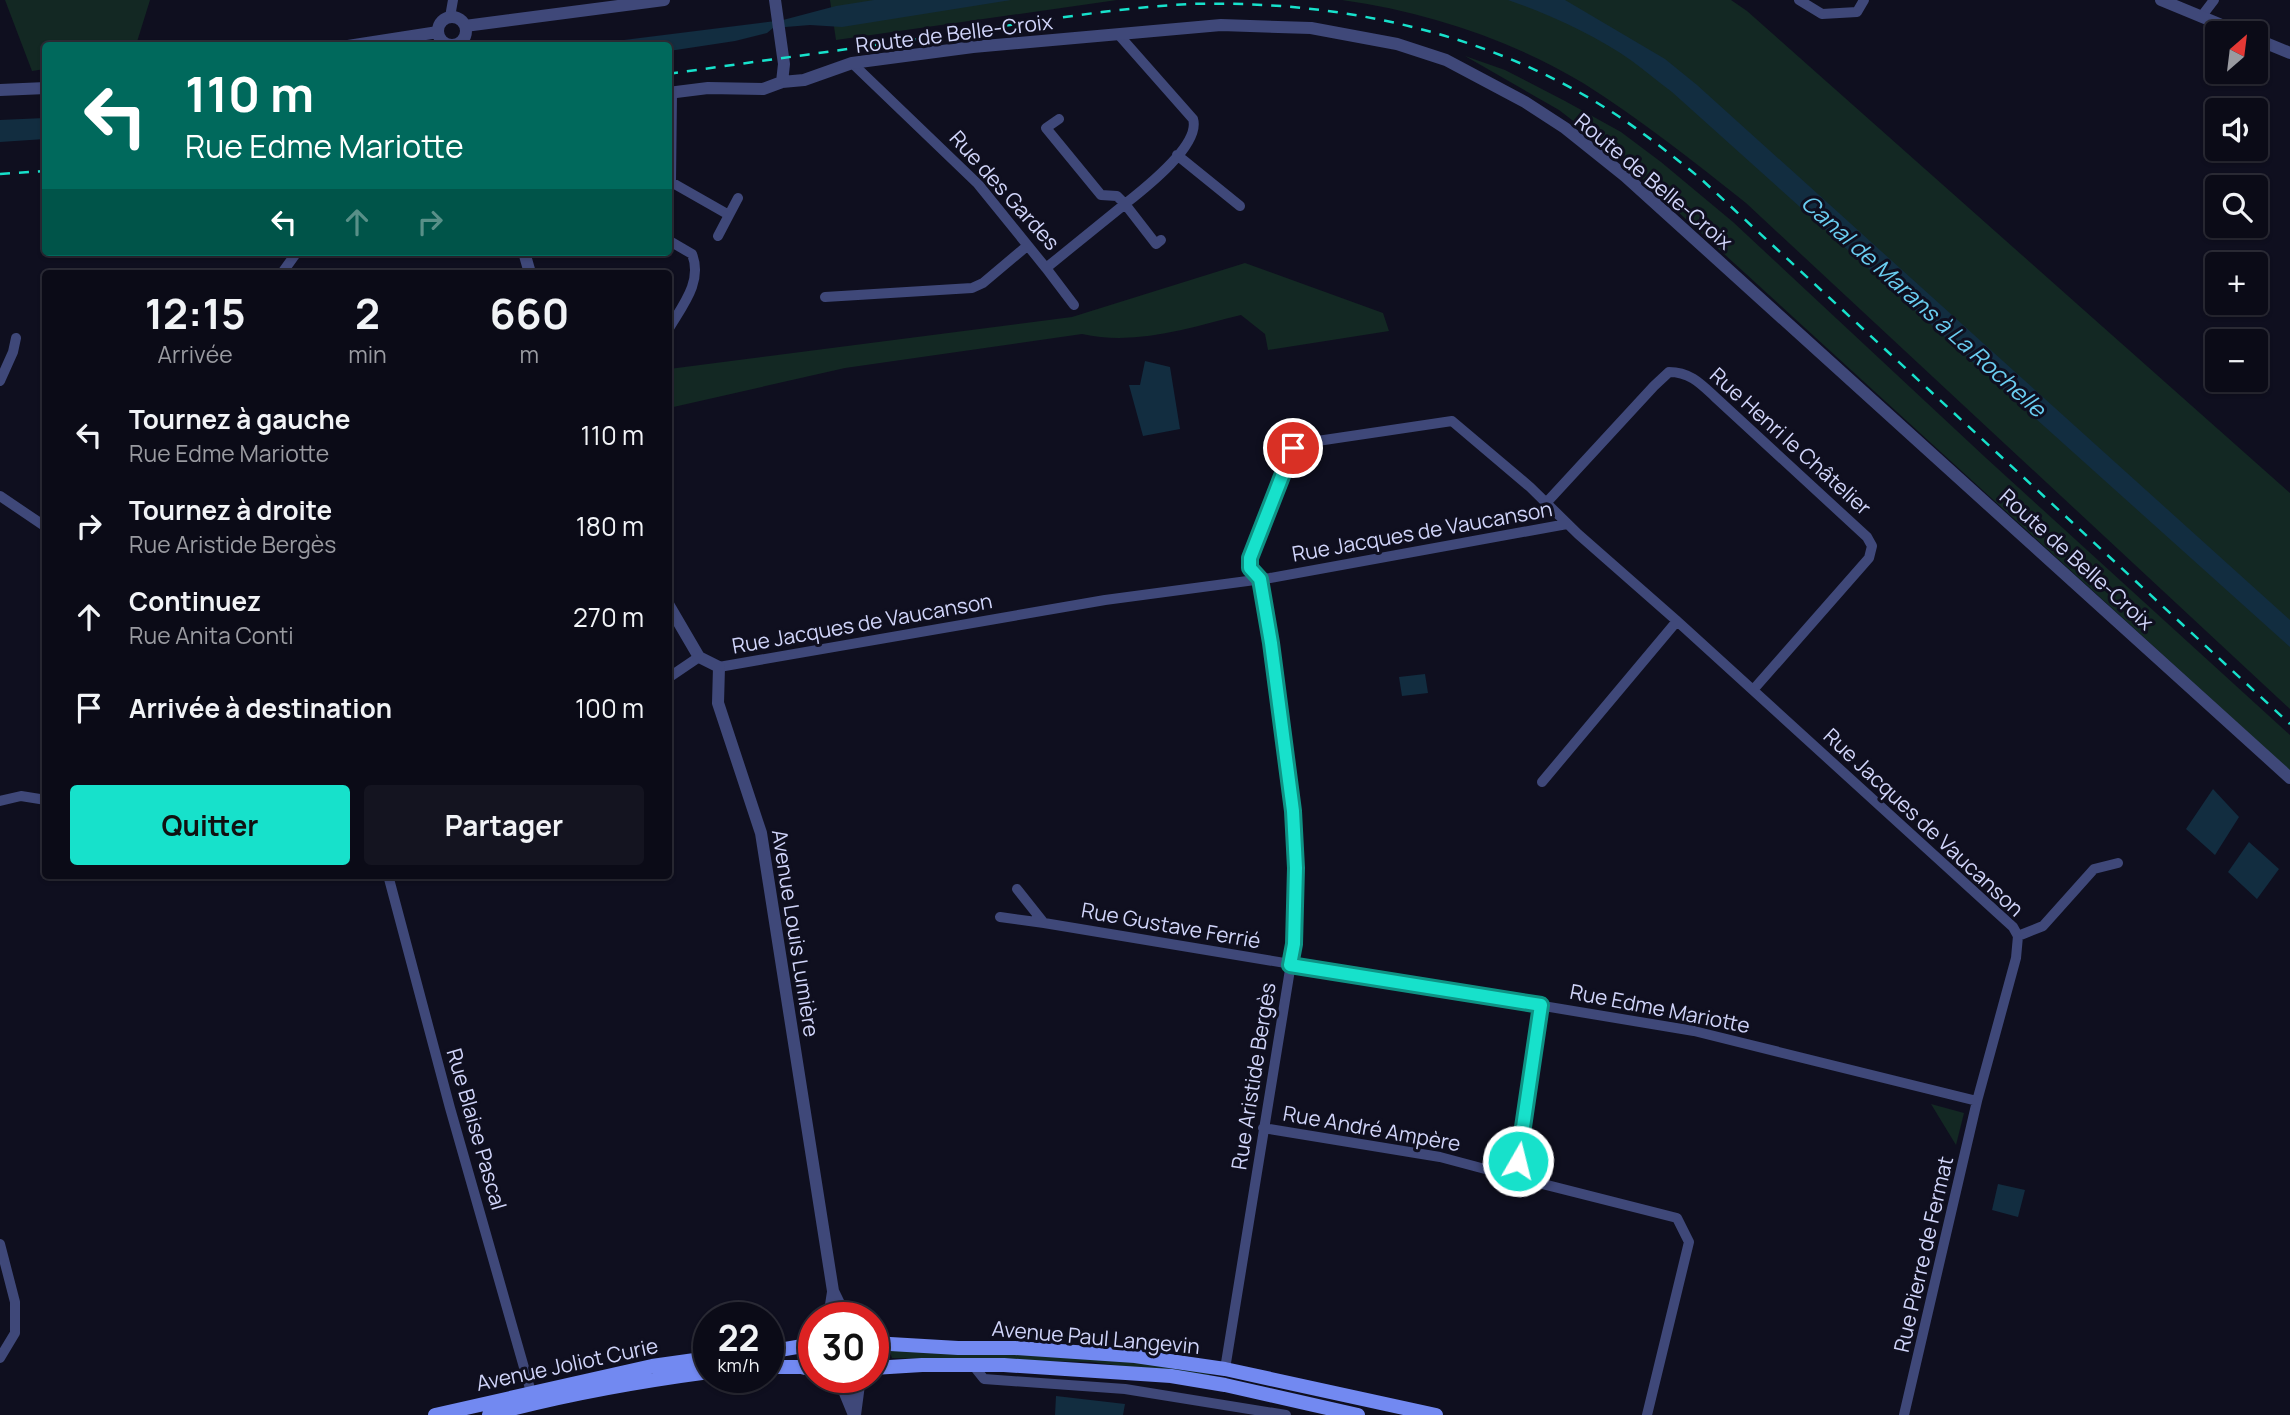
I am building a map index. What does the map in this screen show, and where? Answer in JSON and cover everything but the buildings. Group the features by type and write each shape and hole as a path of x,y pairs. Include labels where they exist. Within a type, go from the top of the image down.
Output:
{"main road":[{"name":"Avenue Paul Langevin","path":"889,1344 1015,1348 1135,1356 1225,1369 1436,1415"},
{"name":"Avenue Joliot Curie","path":"435,1415 535,1403 652,1366 693,1360"},
{"name":"Avenue Paul Langevin","path":"889,1366 972,1364 1171,1376 1225,1385 1358,1415"},
{"name":"Avenue Joliot Curie","path":"489,1415 634,1382 693,1374"}],"street":[{"path":"445,42 438,32 440,24 450,17 453,0"},
{"path":"465,26 664,0"},
{"path":"1799,0 1822,14 1857,12 1864,0"},
{"path":"2161,0 2211,21"},
{"path":"2201,17 2214,0"},
{"path":"776,3 782,45 782,82"},
{"path":"450,17 459,19 465,26 463,40 460,42"},
{"name":"Route de Belle-Croix","path":"672,92 708,88 763,89 782,82 804,80 852,63 973,47 1221,25 1301,27 1368,37 1446,60 1525,103 1564,128 1625,176 2290,778"},
{"path":"374,42 438,32"},
{"name":"Rue des Gardes","path":"852,63 978,184 1046,268 1158,178 1193,135 1193,119 1118,34"},
{"path":"2268,44 2290,53"},
{"path":"0,90 42,88"},
{"path":"1059,119 1046,128 1101,195 1117,196 1156,244 1161,240"},
{"path":"1177,155 1240,206"},
{"path":"672,184 729,215"},
{"path":"718,236 738,198"},
{"path":"672,242 692,254 696,272 695,281 672,323"},
{"path":"825,297 972,288 983,283 1027,246"},
{"path":"1046,268 1074,305"},
{"path":"0,381 16,338"},
{"name":"Rue Henri le Châtelier","path":"1547,502 1669,372 1685,374 1705,388 1867,537 1872,546 1869,558 1753,690"},
{"name":"Rue Aristide Bergès","path":"1225,1369 1294,944 1293,811 1271,643 1260,579 1250,568 1250,558 1290,454 1298,444 1452,421 1547,502"},
{"path":"0,496 42,524"},
{"path":"1547,502 1567,524"},
{"name":"Rue Jacques de Vaucanson","path":"719,667 1105,600 1260,579 1567,524 2013,927 2018,936 2016,958 1977,1101"},
{"path":"672,611 699,657 719,667"},
{"path":"1542,782 1677,621"},
{"path":"672,675 699,657"},
{"name":"Avenue Louis Lumière","path":"719,667 718,703 761,833 833,1292 838,1302"},
{"path":"0,801 21,796 42,799"},
{"path":"2018,936 2043,926 2094,869 2118,863"},
{"name":"Rue Blaise Pascal","path":"389,879 450,1108 535,1403"},
{"path":"1017,889 1044,923"},
{"name":"Rue Gustave Ferrié","path":"1000,917 1290,965"},
{"name":"Rue Edme Mariotte","path":"1290,965 1694,1031 1977,1101"},
{"path":"1515,1177 1541,1005"},
{"name":"Rue Pierre de Fermat","path":"1904,1415 1977,1101"},
{"name":"Rue André Ampère","path":"1263,1128 1440,1157 1677,1218 1689,1242 1647,1415"},
{"path":"0,1244 15,1302 15,1334 0,1358"},
{"name":"Avenue Louis Lumière","path":"831,1302 833,1292"},
{"path":"972,1364 984,1379 1125,1389 1286,1415"},
{"path":"842,1393 854,1415"},
{"path":"854,1415 857,1393"}],"green space":[{"path":"5,0 150,0 137,42 42,42 42,69 32,71"},
{"path":"830,0 1117,0 836,40"},
{"path":"1342,0 1731,0 1747,11 2290,493 2290,709 1746,203 1666,141 1583,83 1526,53 1436,20"},
{"path":"1465,56 1505,70 1621,132 1733,222 1986,458 2290,735 2290,771 1607,147 1559,110"},
{"path":"1245,263 1383,313 1389,331 1268,350 1265,334 1241,315 1142,337 1082,334 845,368 672,407 672,369 1072,317"},
{"path":"1931,1104 1964,1113 1956,1145"},
{"path":"889,1350 1010,1350 1140,1360 1210,1373 1209,1377 1091,1362 892,1358"}],"water":[{"path":"874,0 1011,0 842,27 810,25 773,28 767,33 735,41 672,51 672,42 608,42 783,20 836,6"},
{"name":"Canal de Marans à La Rochelle","path":"1508,0 1565,0 1665,59 1697,85 2290,620 2290,647 1672,92 1632,61 1588,34"},
{"path":"42,118 42,139 0,142 0,120"},
{"path":"1145,361 1170,367 1180,429 1143,436 1129,385 1140,385"},
{"path":"1425,674 1428,693 1402,696 1399,677"},
{"path":"2213,789 2239,817 2215,855 2186,829"},
{"path":"2249,842 2279,869 2257,899 2228,872"},
{"path":"1998,1184 2025,1190 2018,1217 1992,1210"},
{"path":"1056,1396 1125,1404 1123,1415 1055,1415"}],"railway":[{"path":"672,73 1077,15 1190,4 1244,4 1352,15 1405,25 1507,58 1557,80 1604,107 1700,178 2290,724"},
{"path":"0,174 42,171"}],"route":[{"path":"1293,448 1250,558 1250,568 1260,579 1271,643 1293,811 1296,868 1294,944 1290,965 1541,1005 1518,1161"}]}
